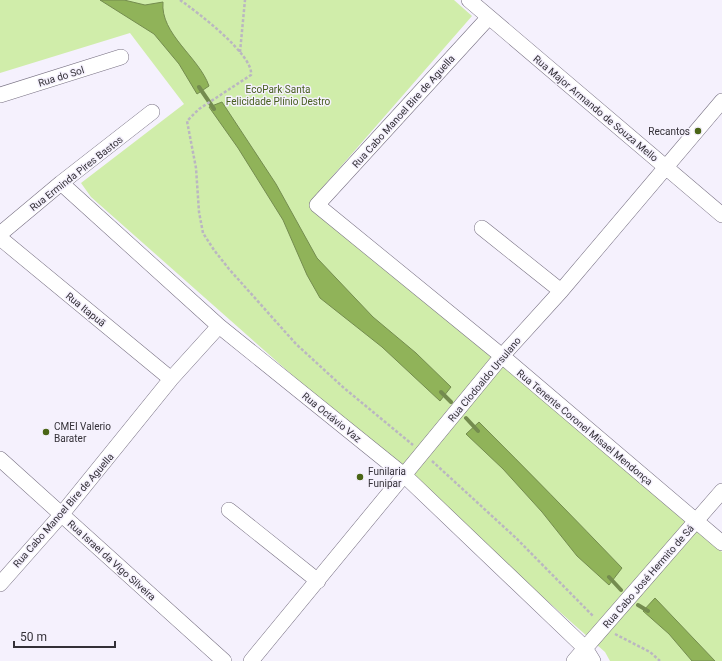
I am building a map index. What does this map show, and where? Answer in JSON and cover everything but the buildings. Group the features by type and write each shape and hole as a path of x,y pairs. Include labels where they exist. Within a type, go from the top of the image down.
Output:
{"street":[{"name":"Rua Major Armando de Souza Mello","path":"469,0 722,215"},
{"name":"Rua Cabo Manoel Bire de Aguella","path":"317,205 489,17"},
{"name":"Rua do Sol","path":"0,95 121,57"},
{"name":"Rua Clodoaldo Ursulano","path":"251,661 405,476 502,356 561,291 722,101"},
{"name":"Rua Erminda Pires Bastos","path":"0,234 61,183 152,112"},
{"name":"Rua Octávio Vaz","path":"61,183 219,326 405,476 589,655"},
{"name":"Rua Tenente Coronel Misael Mendonça","path":"317,205 502,356 722,543"},
{"path":"482,228 561,291"},
{"name":"Rua Itapuã","path":"0,238 172,379"},
{"name":"Rua Cabo Manoel Bire de Aguella","path":"0,584 61,515 172,379 219,326"},
{"name":"Rua Israel da Vigo Silveira","path":"0,459 224,661"},
{"name":"Rua Cabo José Hermito de Sá","path":"574,661 589,655 604,627 722,491"},
{"path":"229,510 318,581"}],"path":[{"path":"180,0 202,15 240,52 251,67 251,75 202,107 187,121 196,168 199,212 203,233 228,269 296,344 344,388 423,454 516,538 604,627 650,652 660,661"},
{"path":"240,52 245,0"}],"green space":[{"name":"EcoPark Santa Felicidade Plínio Destro","path":"0,0 454,0 472,16 316,195 722,552 722,661 610,661 605,652 91,197 81,183 184,104 130,33 0,73"}],"shaded area":[{"path":"100,0 124,0 145,5 163,2 164,14 168,25 204,75 209,86 197,94 179,64 154,34"},
{"path":"222,102 276,184 317,258 373,317 416,353 451,387 440,401 382,347 320,298 307,275 283,220 238,148 209,107"},
{"path":"479,422 622,568 609,585 577,556 542,512 503,469 466,434"},
{"path":"655,598 715,661 692,661 669,634 643,611"}],"waterway":[{"path":"199,87 214,109"},
{"path":"441,392 451,402"},
{"path":"466,418 478,431"},
{"path":"609,577 621,590"},
{"path":"638,605 648,611"}],"place":[{"name":"Recantos","path":"698,131"},
{"name":"CMEI Valerio Barater","path":"46,432"},
{"name":"Funilaria Funipar","path":"360,477"}]}
